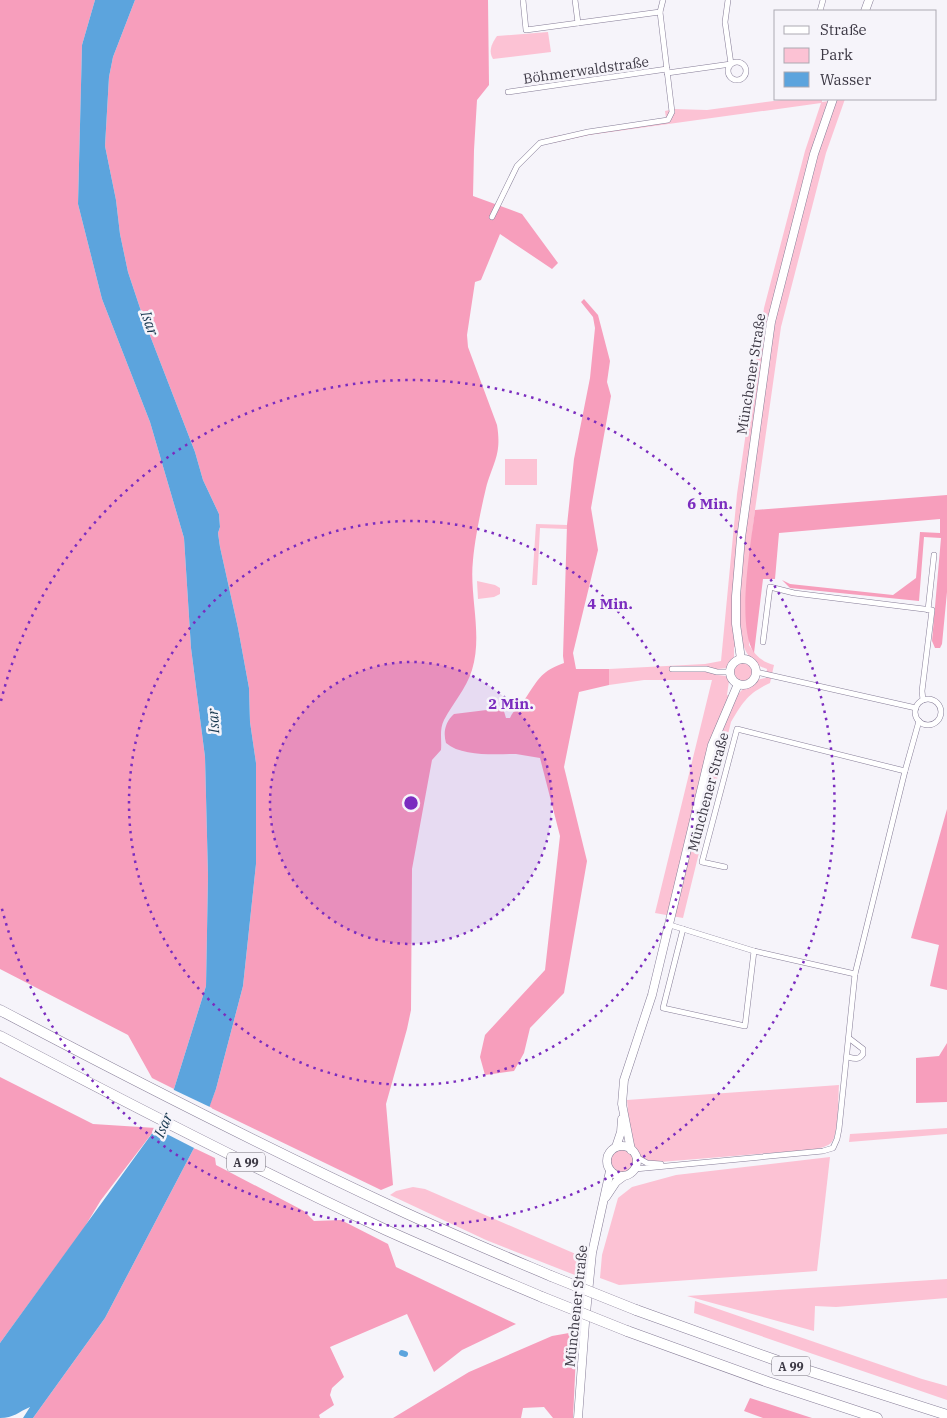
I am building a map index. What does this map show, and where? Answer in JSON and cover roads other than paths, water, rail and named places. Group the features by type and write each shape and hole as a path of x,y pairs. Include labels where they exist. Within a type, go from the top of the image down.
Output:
{"highway":[{"name":"A 99","path":"0,1010 116,1072 258,1143 397,1209 551,1276 636,1310 778,1361 947,1415"},
{"name":"A 99","path":"0,1036 249,1164 386,1230 627,1331 768,1382 877,1418"}],"main road":[{"name":"Münchener Straße","path":"741,659 736,624 740,548 770,322 814,154 833,100"},
{"path":"741,659 752,663 756,672 750,682 744,685 738,684 733,680 730,672 733,664 741,659"},
{"name":"Münchener Straße","path":"616,1148 622,1132 624,1080 652,995 712,745 738,684"},
{"name":"Münchener Straße","path":"623,1110 631,1150"},
{"path":"624,1146 631,1150 636,1157 635,1169 624,1176 610,1171 607,1162 609,1153 616,1148 624,1146"},
{"name":"Münchener Straße","path":"578,1418 592,1253 610,1171"},
{"name":"Münchener Straße","path":"605,1198 616,1182 624,1176"}],"street":[{"path":"523,0 526,30 660,12"},
{"path":"574,0 578,23"},
{"path":"492,217 517,166 540,143 588,132 668,120 672,112 660,12 663,0"},
{"name":"Böhmerwaldstraße","path":"508,92 731,64 725,22 728,0"},
{"path":"928,610 934,555"},
{"path":"763,642 770,587 794,594 932,610 922,691 923,700"},
{"path":"672,669 706,668 716,672 730,672"},
{"path":"756,672 916,708"},
{"path":"923,700 935,701 944,711 939,719 931,724 919,721 915,713 916,708 923,700"},
{"path":"635,1169 823,1151 833,1148 839,1132 850,1039 855,974 919,721"},
{"name":"Münchener Straße","path":"725,867 702,862 738,729 905,771"},
{"path":"670,925 754,951 855,974"},
{"path":"683,929 663,1008 745,1026 754,951"},
{"path":"848,1057 855,1059 860,1058 864,1054 863,1049 850,1039"},
{"path":"636,1157 647,1162 668,1165"}],"water":[{"name":"Isar","path":"95,0 135,0 113,57 109,77 105,146 128,272 144,320 195,452 203,480 219,514 220,527 218,533 220,547 249,688 250,722 256,763 256,864 243,986 216,1089 194,1148 105,1318 33,1418 23,1418 30,1407 12,1416 0,1418 0,1343 156,1128 174,1089 206,986 208,876 205,757 191,648 184,538 150,422 102,299 78,204 82,45"}]}
